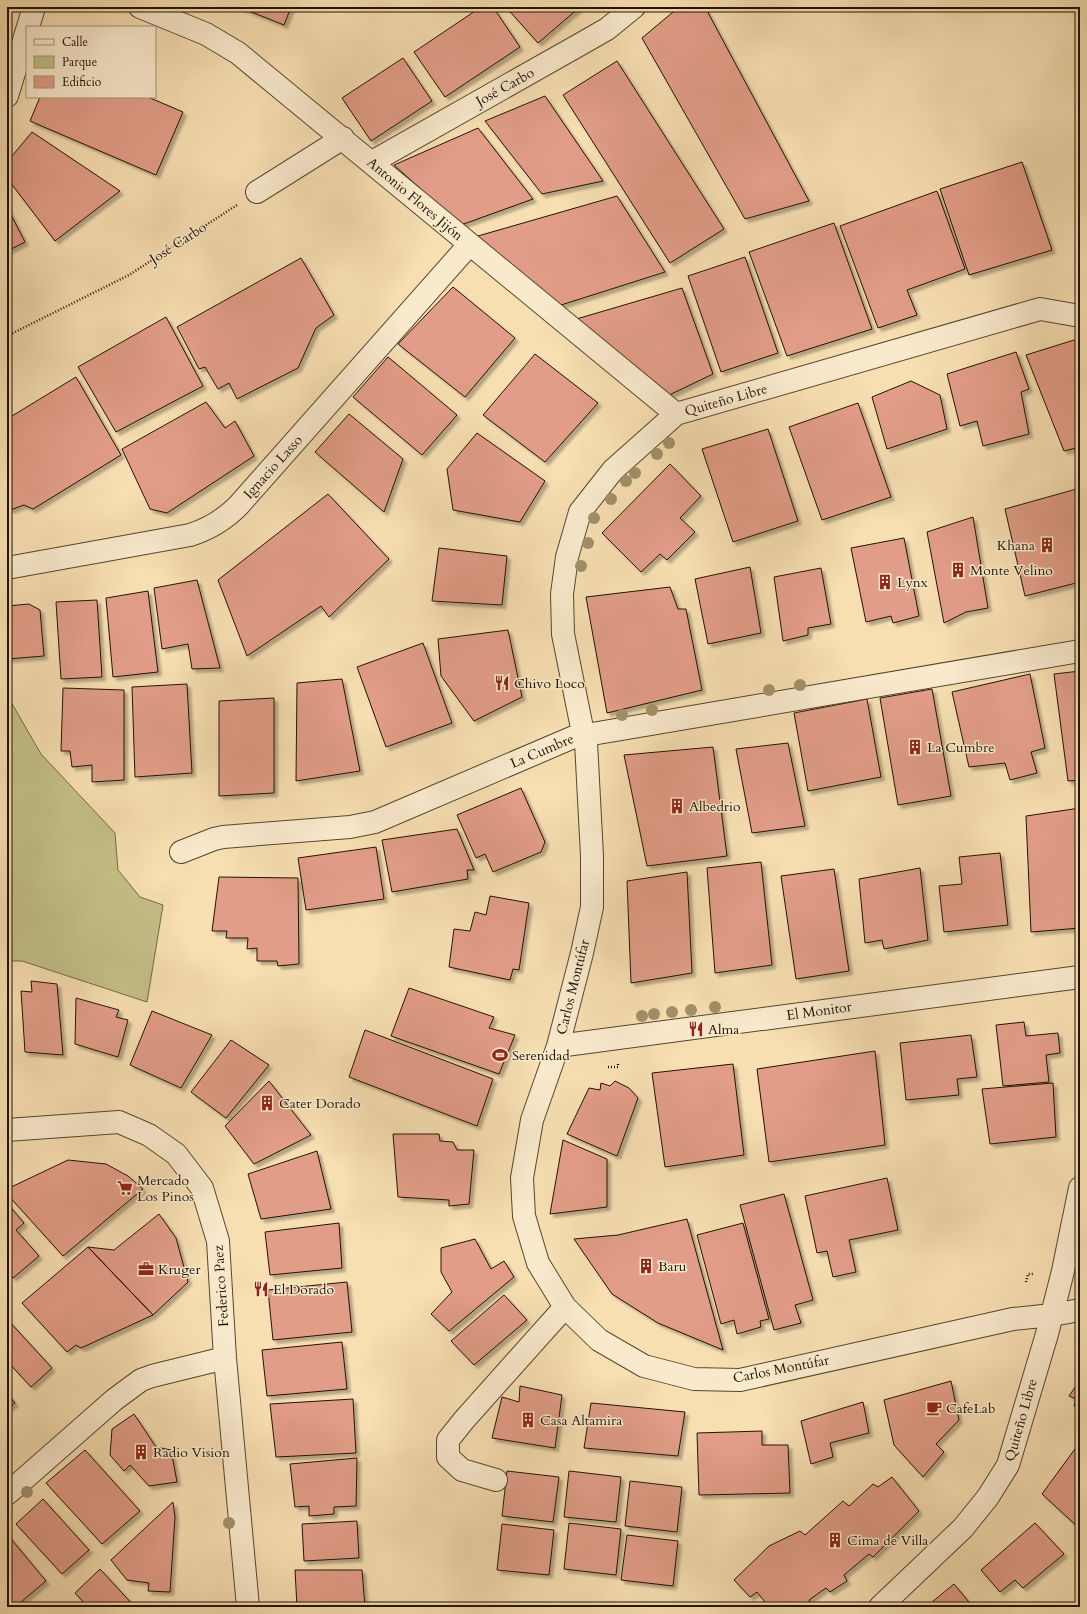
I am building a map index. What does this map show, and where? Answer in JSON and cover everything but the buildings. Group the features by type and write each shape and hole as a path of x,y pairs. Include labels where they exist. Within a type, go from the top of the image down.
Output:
{"street":[{"path":"28,26 34,7"},
{"name":"Antonio Flores Jijón","path":"140,7 206,34 238,53 372,162 469,245 676,414"},
{"name":"José Carbo","path":"372,162 607,29 634,7"},
{"path":"7,96 26,31"},
{"path":"257,192 343,138"},
{"name":"Ignacio Lasso","path":"7,568 190,535 202,531 225,518 238,506 469,245"},
{"name":"Quiteño Libre","path":"583,733 563,634 562,594 567,558 580,512 613,470 676,414 1040,309 1080,316"},
{"name":"La Cumbre","path":"181,852 214,839 350,827 375,822 583,733 592,734 1080,651"},
{"name":"Carlos Montúfar","path":"583,733 586,742 592,856 592,907 582,953 558,1046 532,1120 522,1178 524,1216 538,1263 565,1307 599,1340 644,1366 694,1379 732,1380 748,1378 1013,1319 1052,1315 1080,1310"},
{"name":"El Monitor","path":"558,1046 1080,977"},
{"name":"Federico Paez","path":"7,1130 119,1122 149,1135 176,1154 202,1188 218,1241 226,1358 248,1607"},
{"name":"Quiteño Libre","path":"880,1607 964,1528 988,1497 1008,1465 1052,1315 1063,1271 1080,1188"},
{"path":"496,1480 462,1470 448,1456 448,1440 565,1307"},
{"path":"7,1494 114,1400 141,1380 226,1358"}],"path":[{"name":"José Carbo","path":"7,336 129,275 257,192"},
{"path":"608,1067 618,1067"},
{"path":"1026,1282 1028,1274 1034,1274"}],"green space":[{"path":"7,695 41,754 115,833 118,870 140,897 163,905 147,1002 22,961 7,961"}],"place":[{"name":"Khana","path":"1047,545"},
{"name":"Monte Velino","path":"958,570"},
{"name":"Lynx","path":"885,582"},
{"name":"Chivo Loco","path":"502,683"},
{"name":"La Cumbre","path":"915,747"},
{"name":"Albedrio","path":"677,806"},
{"name":"Alma","path":"696,1029"},
{"name":"Serenidad","path":"500,1055"},
{"name":"Cater Dorado","path":"267,1103"},
{"name":"Mercado Los Pinos","path":"125,1188"},
{"name":"Baru","path":"646,1266"},
{"name":"Kruger","path":"146,1269"},
{"name":"El Dorado","path":"261,1289"},
{"name":"CafeLab","path":"934,1408"},
{"name":"Casa Altamira","path":"528,1420"},
{"name":"Radio Vision","path":"141,1452"},
{"name":"Cima de Villa","path":"835,1540"}]}
